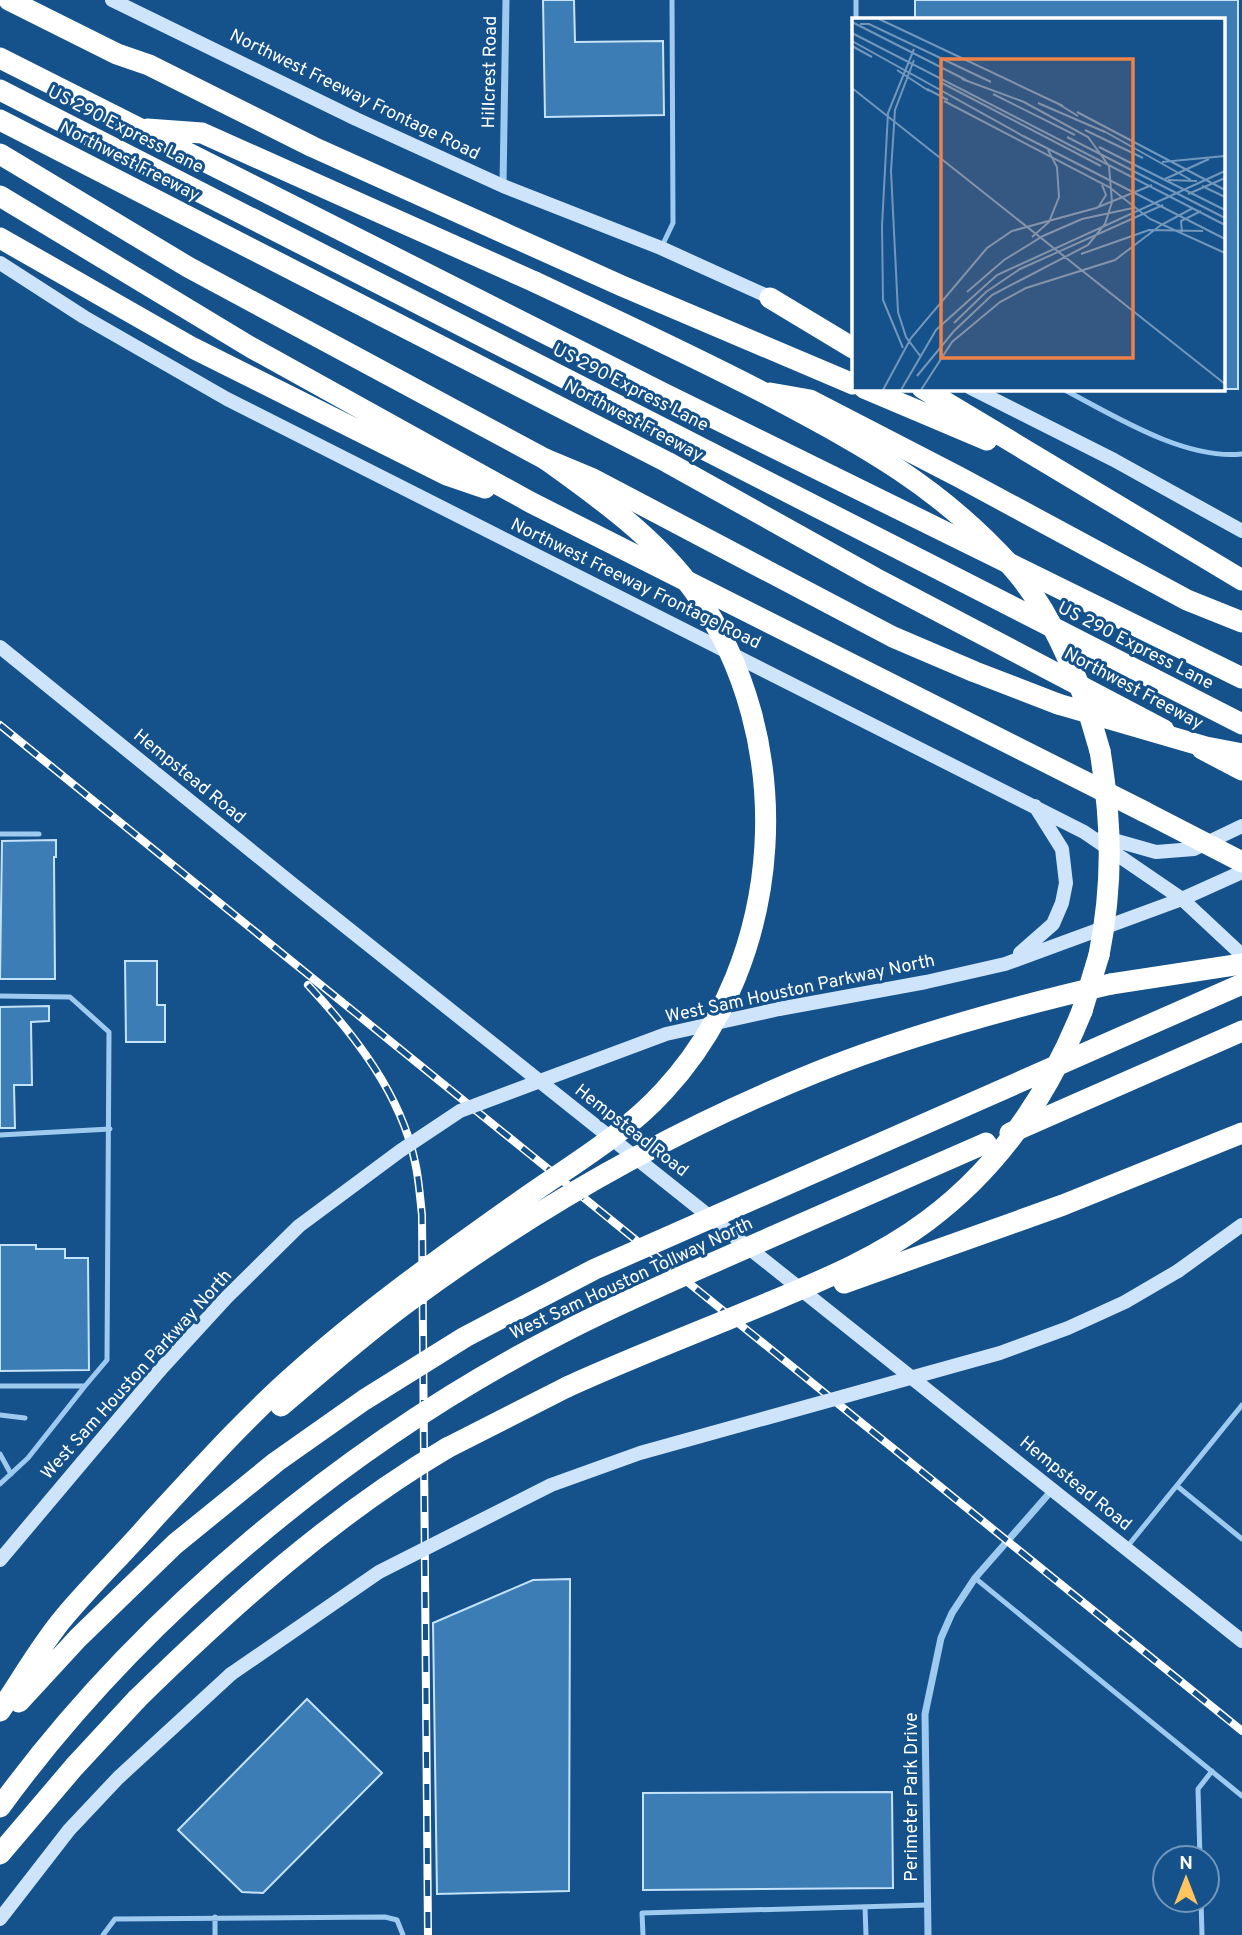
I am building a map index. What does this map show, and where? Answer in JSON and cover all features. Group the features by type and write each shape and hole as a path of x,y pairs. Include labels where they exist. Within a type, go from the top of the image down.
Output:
{"highway":[{"path":"9,0 117,54 149,65 325,153 622,286 852,384"},
{"path":"42,0 122,44 149,65"},
{"name":"Northwest Freeway","path":"0,58 675,399 1242,678"},
{"name":"US 290 Express Lane","path":"0,90 1242,724"},
{"name":"Northwest Freeway","path":"0,120 667,462 875,578 1242,770"},
{"path":"0,1854 82,1757 168,1670 314,1541 376,1493 447,1448 552,1394 797,1291 877,1254 926,1222 971,1184 1028,1116 1059,1066 1079,1020 1091,983 1107,906 1111,837 1100,751 1083,695 1046,616 1012,568 951,506 905,472 761,392 535,282 202,133 138,129"},
{"path":"0,155 188,267 545,459 593,479 893,637 1058,704 1206,747 1242,754"},
{"path":"0,196 252,348 530,502 1242,862"},
{"path":"0,238 193,348 447,475 530,502"},
{"path":"770,298 852,347"},
{"path":"869,390 1060,471"},
{"path":"925,390 1242,580"},
{"path":"761,392 810,400 1187,600 1242,622"},
{"path":"0,1711 64,1618 222,1443 299,1370 387,1296 628,1126 655,1100 702,1043 720,1013 744,956 761,894 767,838 762,764 744,690 726,645 693,590 646,538 545,459"},
{"path":"152,1522 252,1431 410,1300 496,1240 576,1190 660,1144 743,1104 819,1072 913,1038 1013,1007 1101,986 1242,964"},
{"name":"West Sam Houston Tollway North","path":"0,1723 78,1638 175,1544 276,1462 365,1400 465,1337 595,1269 1242,984"},
{"name":"West Sam Houston Tollway North","path":"0,1808 98,1690 201,1586 337,1473 451,1396 534,1347 613,1307 1242,1031"},
{"path":"797,1291 843,1283 1063,1205 1242,1133"}],"main road":[{"name":"Northwest Freeway Frontage Road","path":"112,0 356,119 503,186 661,248 852,335"},
{"name":"Northwest Freeway Frontage Road","path":"0,262 85,317 227,399 1084,832 1182,899 1242,955"},
{"path":"975,390 1114,460 1242,531"},
{"name":"Hempstead Road","path":"0,647 355,934 1242,1641"},
{"path":"1005,964 1036,941 1053,924 1062,903 1066,883 1062,849 1035,805"},
{"path":"1084,832 1156,852 1194,849 1242,826"},
{"name":"West Sam Houston Parkway North","path":"0,1560 160,1370 226,1298 299,1226 400,1151 460,1111 666,1034 1005,964 1182,899 1242,872"},
{"path":"0,1919 62,1839 118,1778 231,1674 379,1572 551,1485 640,1453 1000,1353 1068,1328 1125,1302 1178,1271 1242,1225"}],"street":[{"name":"Hillcrest Road","path":"503,186 506,0"},
{"name":"Perimeter Park Drive","path":"928,1935 925,1763 927,1696 941,1638 952,1613 975,1578 1054,1489"}],"lane":[{"path":"661,248 673,223 673,0"},
{"path":"856,0 856,18"},
{"path":"1065,390 1165,440 1187,448 1218,455 1242,454"},
{"path":"0,834 39,834"},
{"path":"0,996 70,998 109,1032 110,1129 107,1360 28,1458 0,1484"},
{"path":"0,1135 110,1129"},
{"path":"0,1386 85,1386"},
{"path":"1127,1548 1242,1405"},
{"path":"0,1415 25,1418"},
{"path":"0,1454 11,1474"},
{"path":"1177,1486 1242,1539"},
{"path":"975,1578 1242,1796"},
{"path":"1200,1844 1198,1789 1212,1771"},
{"path":"643,1935 642,1913 927,1905"},
{"path":"865,1907 866,1935"},
{"path":"1201,1914 1202,1935"},
{"path":"215,1917 215,1935"},
{"path":"103,1935 114,1919 215,1917 385,1917 397,1920 403,1935"}],"building":[{"path":"543,0 574,0 575,42 663,41 664,115 545,117"},
{"path":"915,0 1238,0 1238,389 1224,389 1224,18 915,18"},
{"path":"56,840 55,979 0,979 2,841"},
{"path":"125,961 157,961 157,1005 165,1005 165,1042 126,1042"},
{"path":"49,1006 49,1021 31,1022 32,1085 14,1085 15,1128 0,1128 0,1007"},
{"path":"0,1245 36,1245 36,1249 65,1249 65,1258 88,1258 89,1370 0,1371"},
{"path":"570,1579 569,1891 437,1894 433,1623 533,1580"},
{"path":"307,1699 382,1773 263,1893 242,1892 178,1830"},
{"path":"892,1792 893,1888 643,1890 643,1793"}],"railway":[{"path":"0,725 1242,1731"},
{"path":"308,985 374,1066 387,1089 408,1137 418,1182 422,1215 428,1935"}]}
